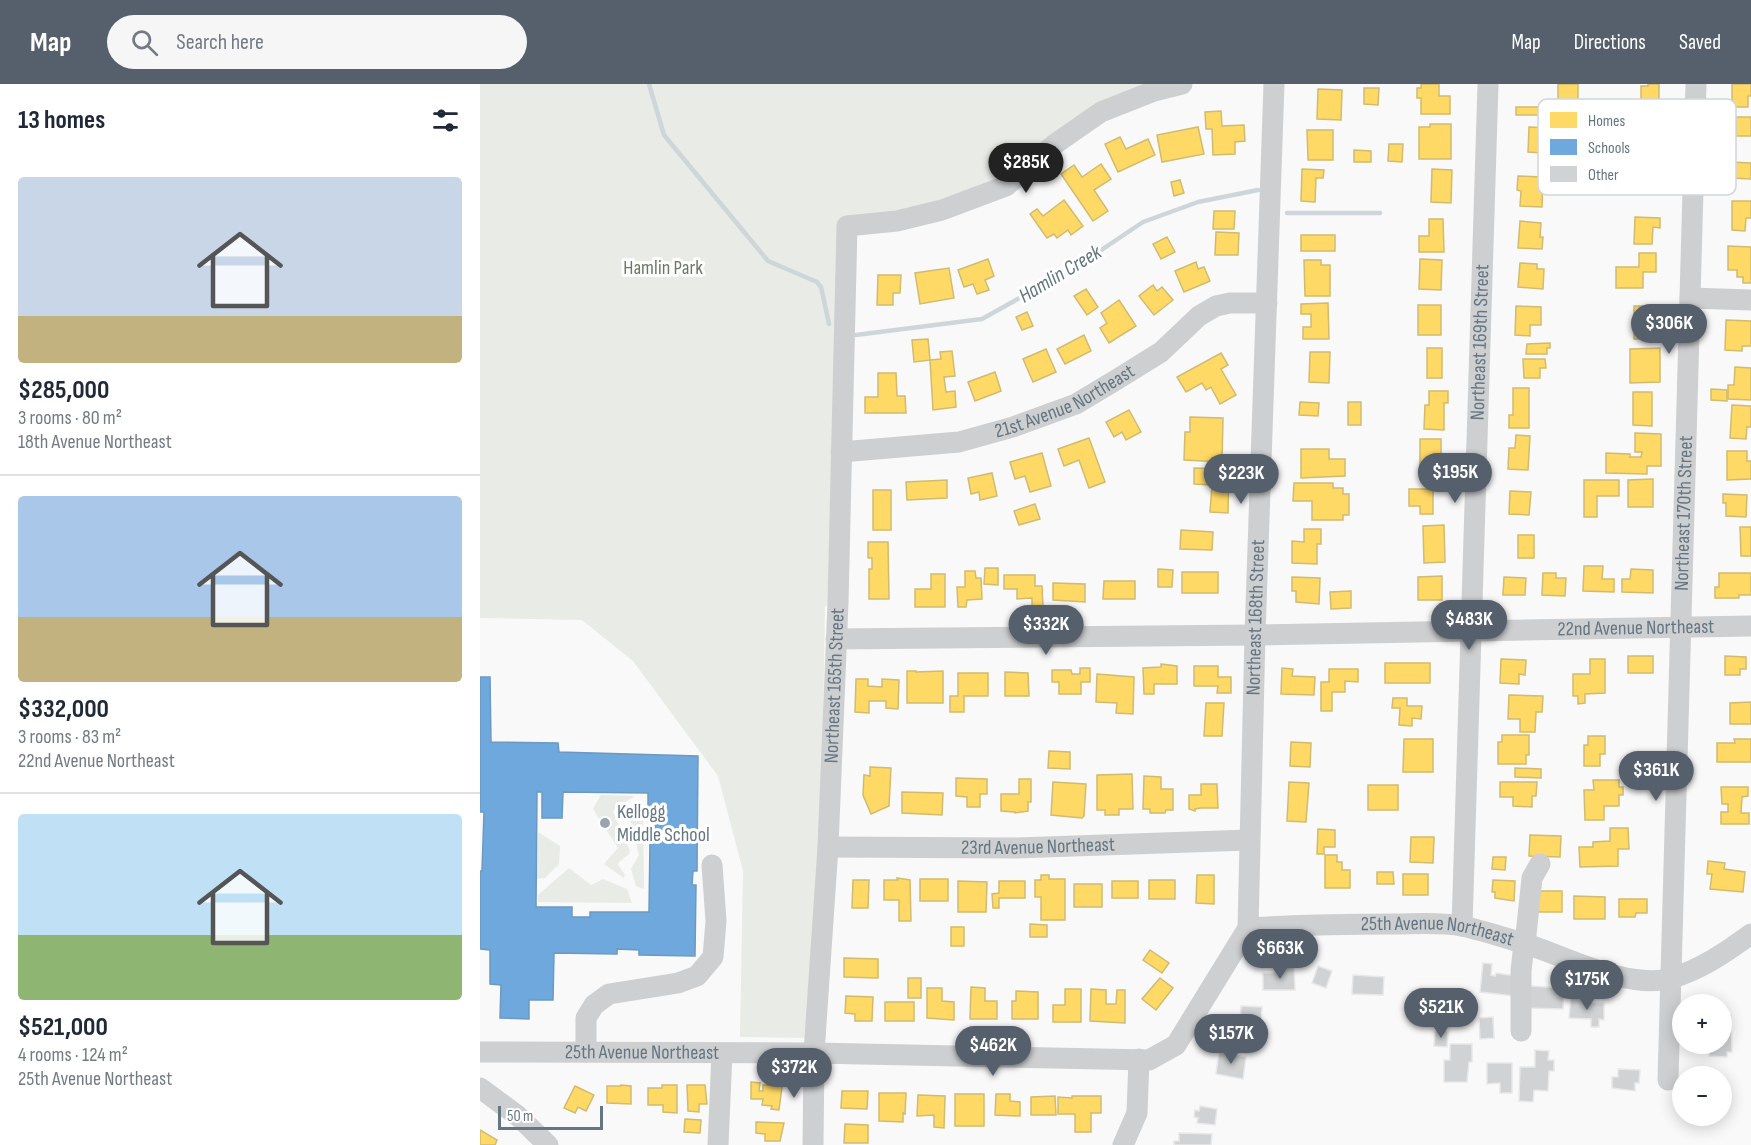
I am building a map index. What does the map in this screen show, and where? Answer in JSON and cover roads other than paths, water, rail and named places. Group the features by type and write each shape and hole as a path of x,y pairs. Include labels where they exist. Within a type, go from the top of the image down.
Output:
{"street":[{"name":"Northeast 165th Street","path":"813,1145 814,1053 828,847 836,639 847,226 897,221 942,210 1006,186 1055,144 1101,112 1154,91 1182,84"},
{"name":"Northeast 168th Street","path":"1248,928 1255,635 1274,84"},
{"name":"Northeast 169th Street","path":"1461,926 1488,84"},
{"name":"Northeast 170th Street","path":"1696,84 1696,99"},
{"name":"Northeast 170th Street","path":"1668,1080 1693,195"},
{"path":"1690,298 1751,300"},
{"name":"21st Avenue Northeast","path":"841,452 958,442 1013,427 1076,404 1161,352 1199,316 1216,306 1230,303 1268,303"},
{"name":"22nd Avenue Northeast","path":"836,639 1255,635 1751,626"},
{"name":"23rd Avenue Northeast","path":"828,847 1015,848 1249,840"},
{"path":"1521,1031 1521,970 1532,878 1540,864"},
{"path":"586,1053 586,1018 594,1005 609,994 678,983 697,975 713,957 716,921 712,865"},
{"name":"25th Avenue Northeast","path":"480,1052 814,1053 1149,1060 1176,1045 1248,928 1341,924 1461,926 1525,944 1589,968 1635,979 1653,980 1670,979 1709,964 1751,934"},
{"path":"718,1145 722,1053"},
{"path":"1123,1145 1137,1113 1139,1059"},
{"path":"480,1088 518,1116 548,1145"}],"waterway":[{"name":"Hamlin Creek","path":"649,84 664,135 768,261 817,282 821,287 829,324"},
{"name":"Hamlin Creek","path":"856,335 982,319 1082,263 1143,222 1198,202 1258,190"},
{"name":"Hamlin Creek","path":"1287,213 1380,213"}],"place":[{"name":"Kellogg Middle School","path":"605,823"}],"park label":[{"name":"Hamlin Park","path":"663,268"}]}
